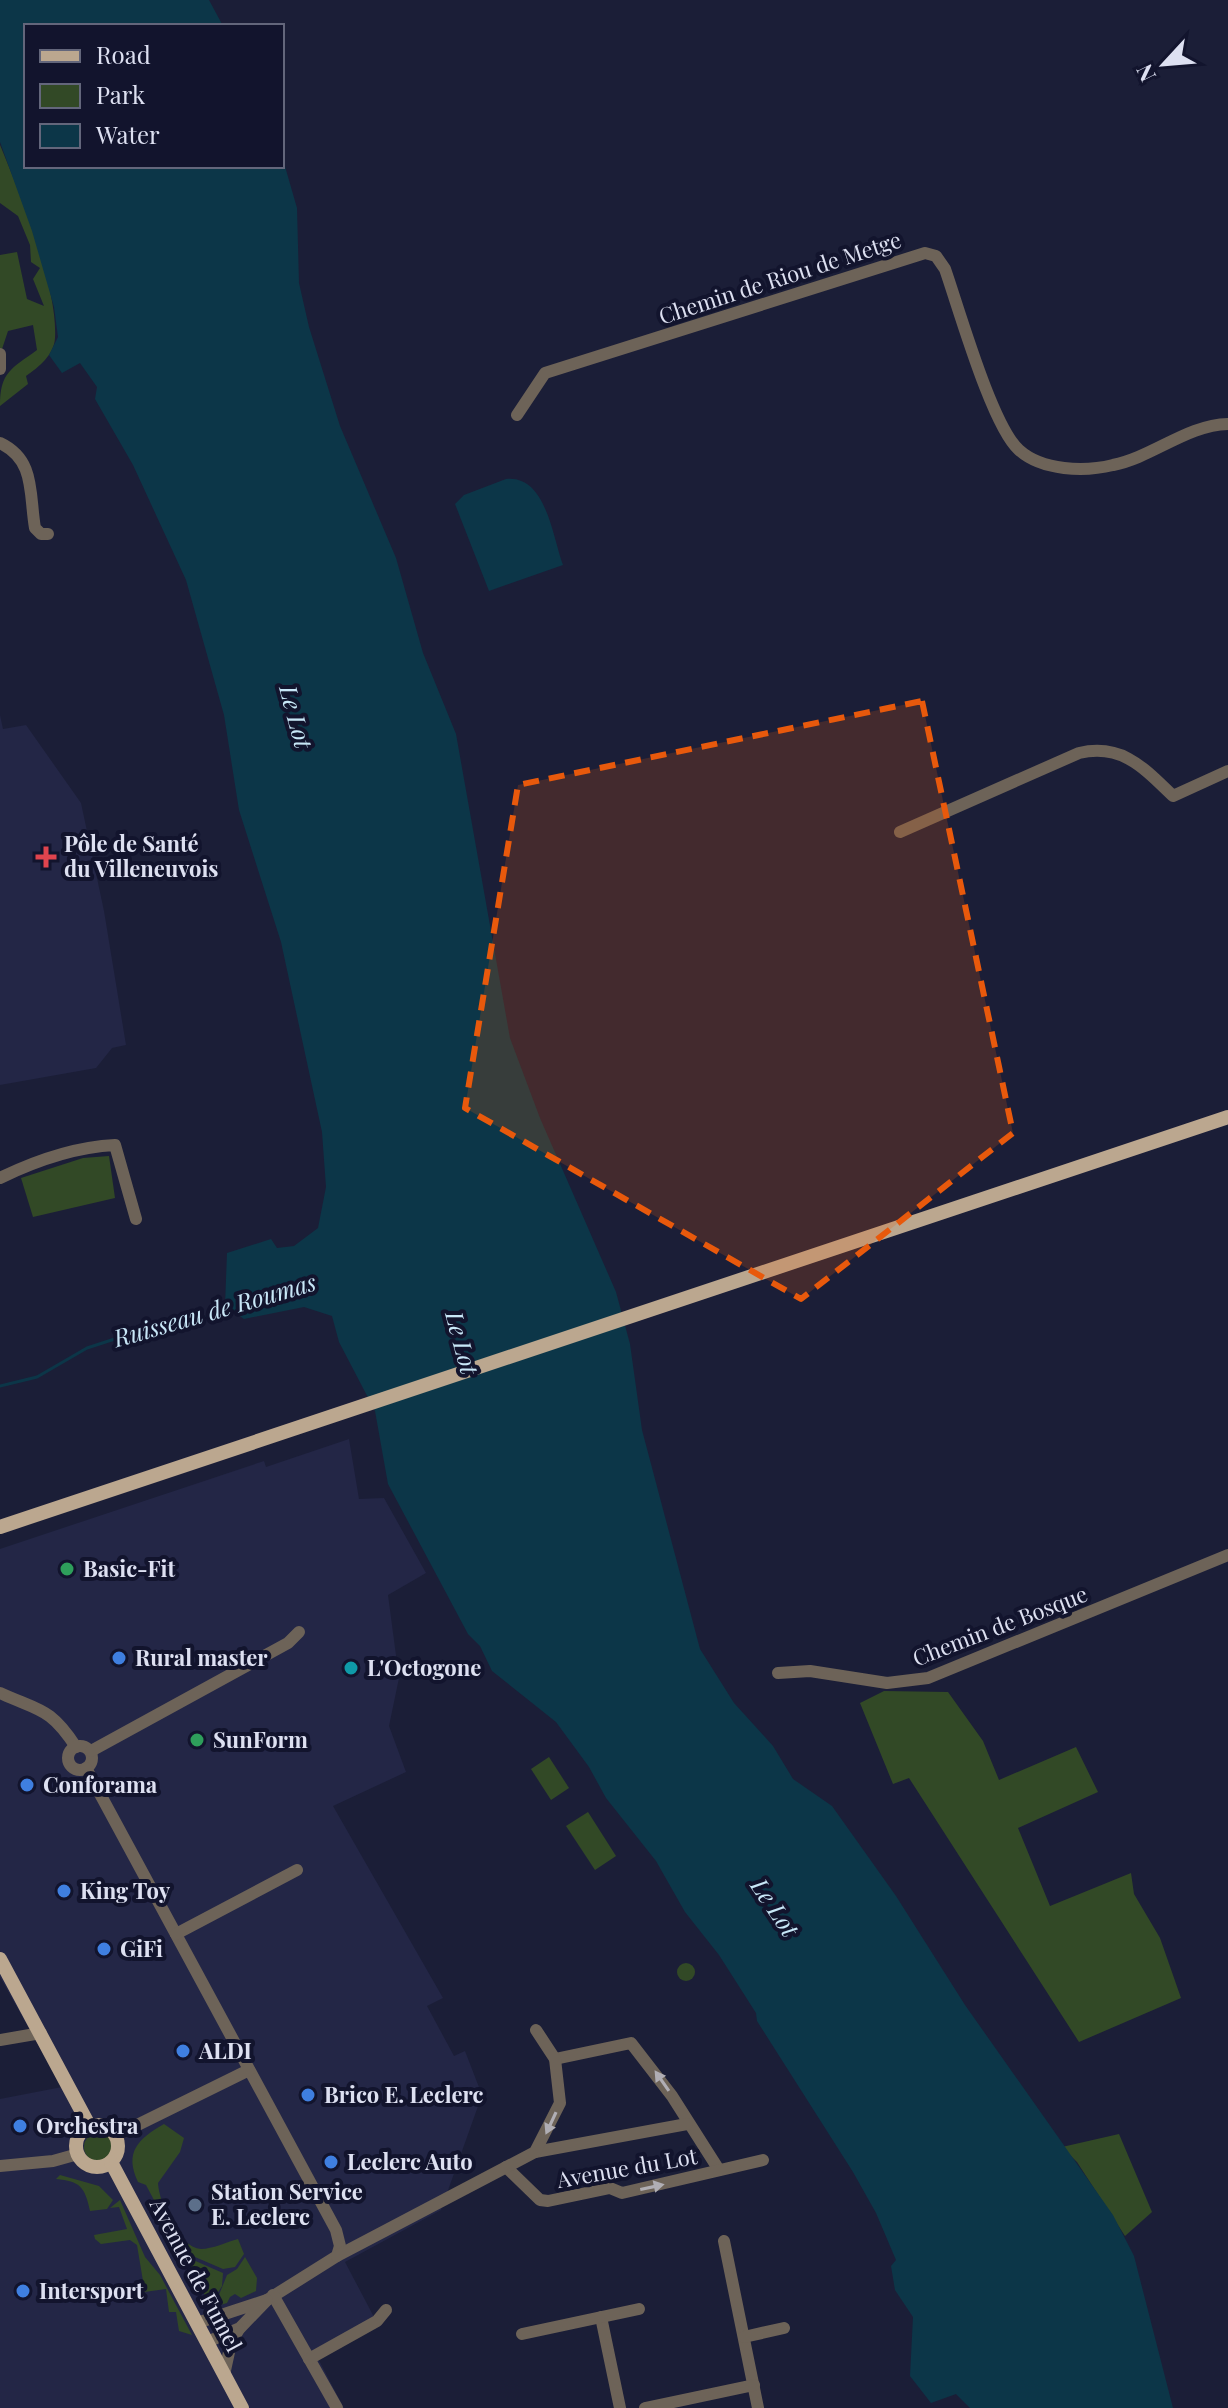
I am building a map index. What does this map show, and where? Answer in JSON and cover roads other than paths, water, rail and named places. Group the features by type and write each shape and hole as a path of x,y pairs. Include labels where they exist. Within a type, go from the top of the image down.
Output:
{"main road":[{"path":"0,1527 1228,1117"},
{"path":"0,1959 90,2127"},
{"path":"90,2127 107,2128 115,2136 118,2150 111,2162 92,2167 78,2154 77,2141 90,2127"},
{"name":"Avenue de Fumel","path":"111,2162 242,2408"}],"street":[{"name":"Chemin de Riou de Metge","path":"517,415 545,373 925,253 936,256 945,269 999,420 1021,452 1042,462 1075,469 1113,466 1202,428 1228,424"},
{"path":"0,354 0,369"},
{"path":"0,443 24,462 31,485 35,528 41,534 48,534"},
{"path":"900,832 1079,753 1099,749 1120,753 1146,770 1173,796 1228,771"},
{"path":"0,1178 47,1157 90,1146 115,1145 136,1219"},
{"name":"Chemin de Bosque","path":"778,1673 810,1671 887,1683 928,1678 1228,1555"},
{"path":"91,1751 278,1649 299,1632"},
{"path":"0,1693 46,1711 60,1723 76,1747"},
{"path":"86,1768 75,1768 70,1763 70,1752 82,1746 91,1751"},
{"path":"86,1768 92,1759 91,1751"},
{"path":"86,1768 336,2230 340,2246 337,2256"},
{"path":"176,1934 297,1870"},
{"name":"Avenue du Lot","path":"270,2298 337,2256 535,2152 560,2103 555,2059 536,2030"},
{"path":"0,2040 41,2033"},
{"name":"Avenue du Lot","path":"555,2059 631,2043 672,2096 719,2170"},
{"path":"115,2136 249,2070"},
{"path":"535,2152 687,2124"},
{"path":"0,2166 53,2161 78,2154"},
{"name":"Avenue du Lot","path":"506,2167 540,2200 548,2201 610,2188 622,2193 763,2160"},
{"path":"724,2241 758,2408"},
{"path":"197,2323 270,2298"},
{"path":"224,2375 231,2343 240,2328 270,2298"},
{"path":"270,2298 337,2408"},
{"path":"522,2334 639,2309"},
{"path":"309,2359 377,2321 386,2310"},
{"path":"601,2317 620,2408"},
{"path":"207,2342 240,2328"},
{"path":"744,2337 784,2328"},
{"path":"645,2408 690,2403 754,2385"}],"water":[{"name":"Le Lot","path":"0,0 209,0 222,24 24,24 24,168 284,168 284,163 297,208 299,283 309,327 340,426 396,558 423,653 456,734 510,1038 540,1118 616,1292 630,1344 642,1430 700,1649 734,1703 773,1746 793,1779 832,1806 896,1896 965,2005 1113,2215 1134,2256 1173,2408 970,2408 956,2394 931,2403 910,2376 913,2317 895,2290 891,2266 896,2260 876,2213 757,2021 756,2013 719,1955 685,1912 656,1861 606,1798 589,1767 556,1722 492,1671 480,1646 468,1634 388,1484 375,1411 339,1342 332,1316 304,1307 244,1319 225,1306 227,1253 271,1239 277,1248 294,1246 318,1228 326,1187 322,1132 281,942 239,810 224,715 186,580 133,465 95,399 97,387 80,363 62,373 49,355 58,337 54,307 32,231 0,142"},
{"path":"506,479 519,480 539,497 563,565 489,591 455,504 464,495"}],"waterway":[{"name":"Ruisseau de Roumas","path":"0,1386 37,1377 87,1348 124,1336 234,1311"}],"place":[{"name":"Pôle de Santé du Villeneuvois","path":"46,857"},
{"name":"Basic-Fit","path":"67,1569"},
{"name":"Rural master","path":"119,1658"},
{"name":"L'Octogone","path":"351,1668"},
{"name":"SunForm","path":"197,1740"},
{"name":"Conforama","path":"27,1785"},
{"name":"King Toy","path":"64,1891"},
{"name":"GiFi","path":"104,1949"},
{"name":"ALDI","path":"183,2051"},
{"name":"Brico E. Leclerc","path":"308,2095"},
{"name":"Orchestra","path":"20,2126"},
{"name":"Leclerc Auto","path":"331,2162"},
{"name":"Station Service E. Leclerc","path":"195,2205"},
{"name":"Intersport","path":"23,2291"}]}
